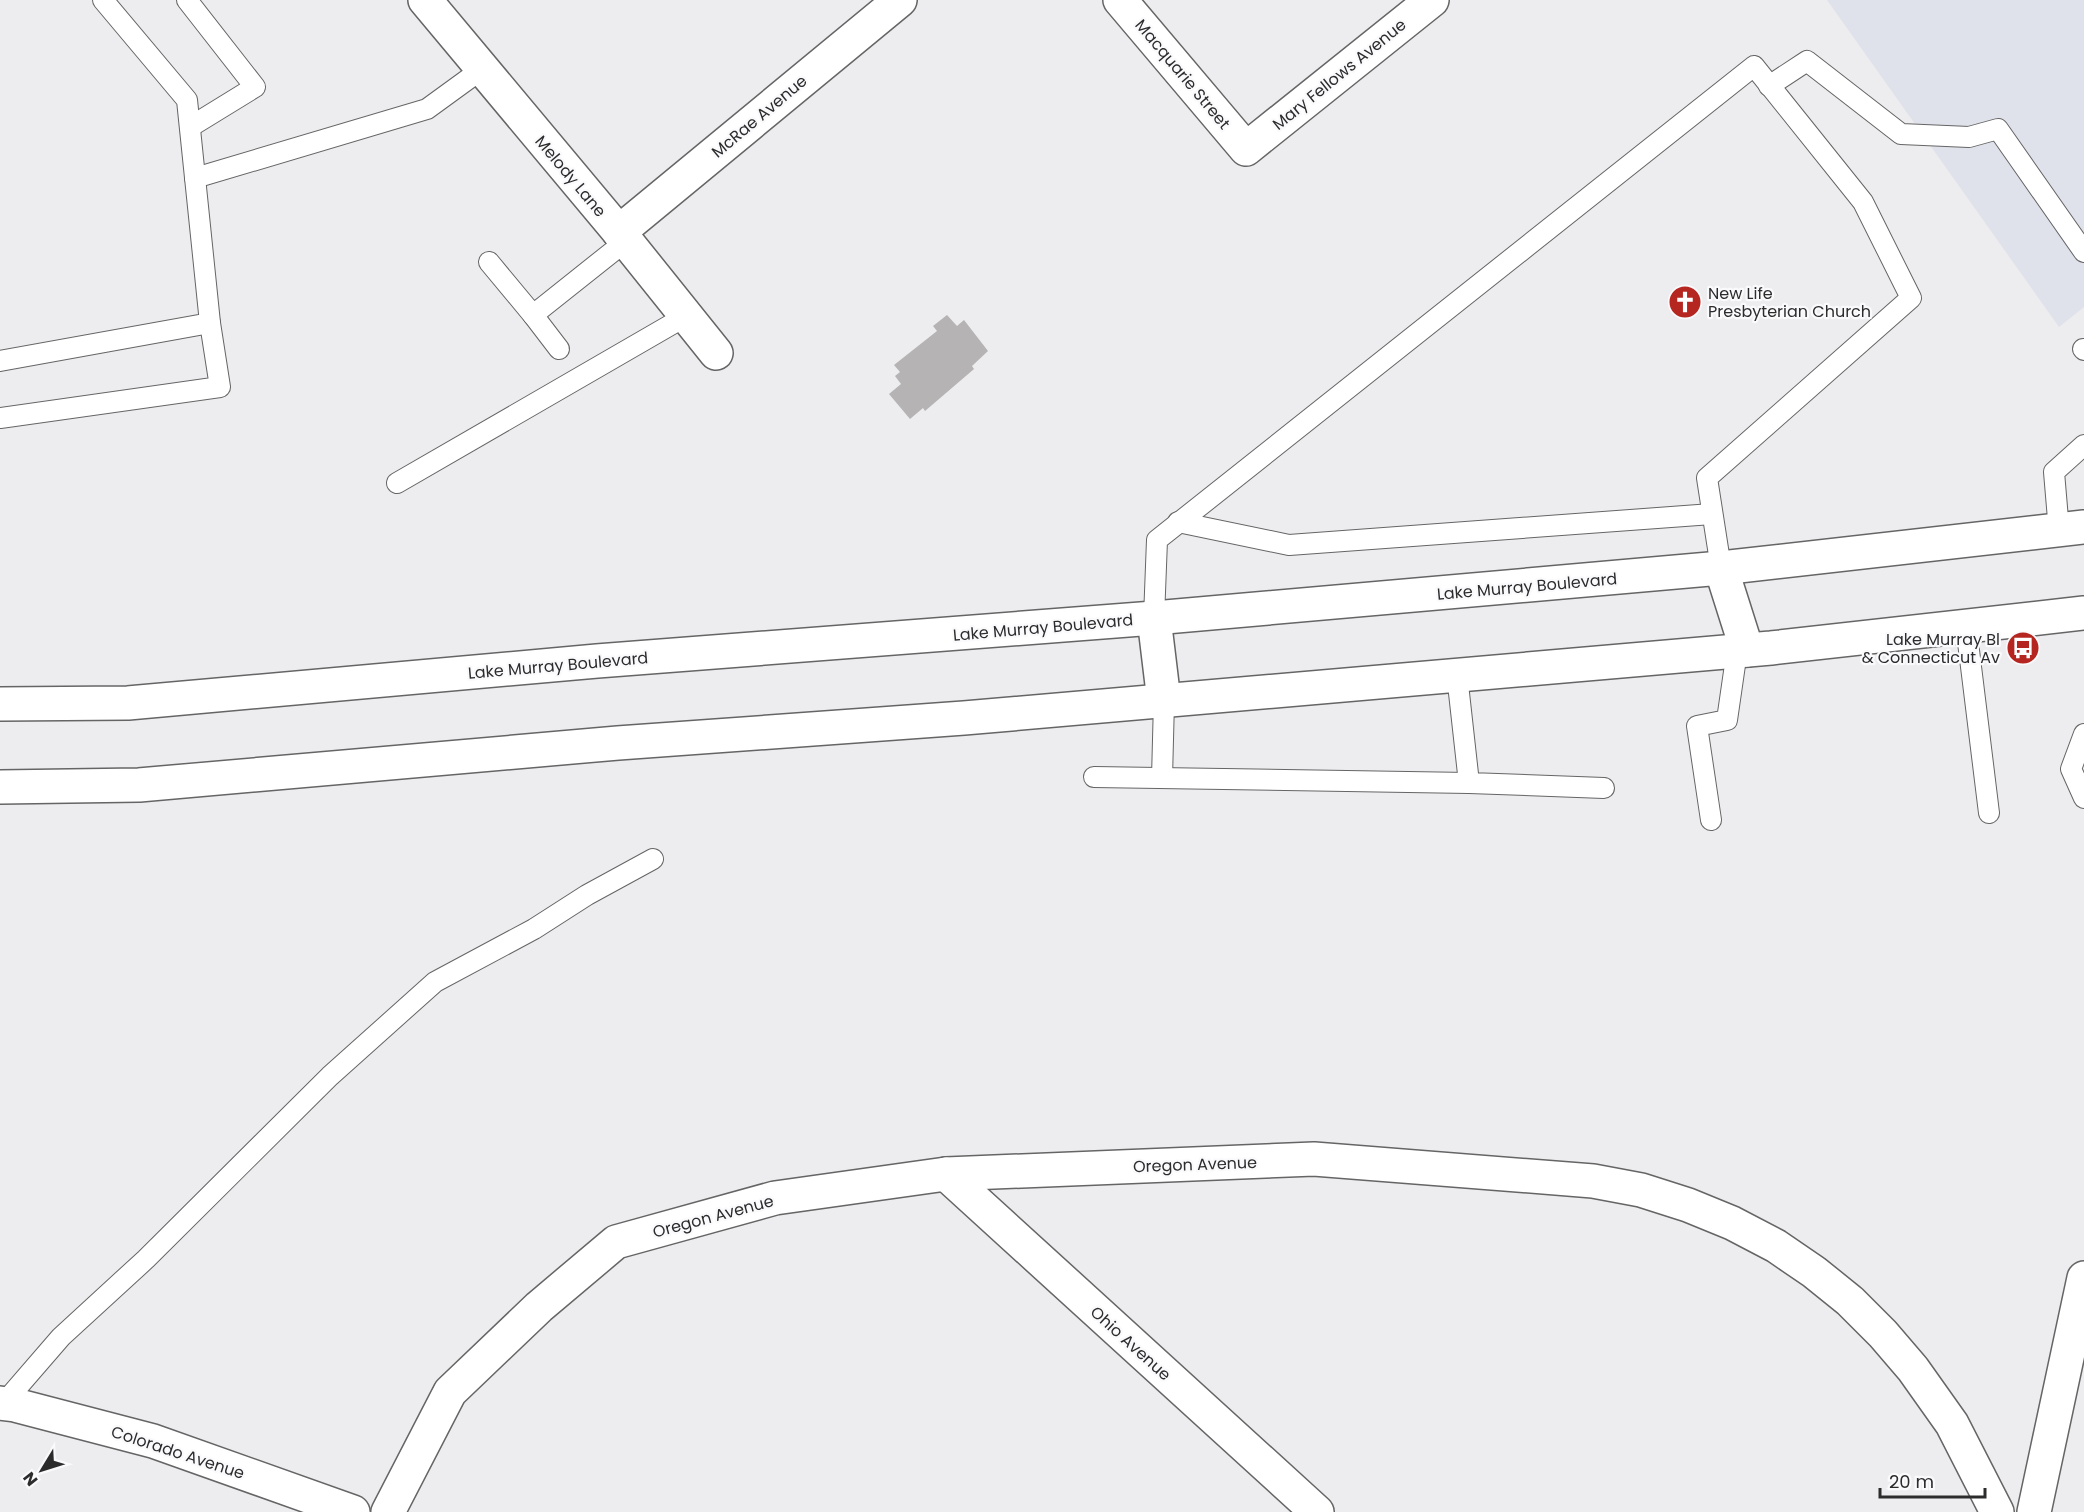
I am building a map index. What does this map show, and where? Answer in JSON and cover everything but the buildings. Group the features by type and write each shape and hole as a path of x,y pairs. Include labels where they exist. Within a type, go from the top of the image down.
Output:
{"main road":[{"name":"Melody Lane","path":"425,0 716,354"},
{"name":"McRae Avenue","path":"622,237 900,0"},
{"name":"Macquarie Street","path":"1120,0 1246,149"},
{"name":"Mary Fellows Avenue","path":"1246,149 1432,0"},
{"name":"Lake Murray Boulevard","path":"0,704 128,703 597,661 1154,618 1721,568 2071,529"},
{"path":"1721,568 1742,650"},
{"path":"0,787 140,785 618,743 964,718 1742,650 2084,613"},
{"path":"1154,618 1164,701"},
{"name":"Oregon Avenue","path":"388,1512 450,1392 539,1307 616,1242 775,1198 946,1174 1314,1160 1593,1181 1641,1190 1688,1205 1732,1223 1776,1246 1814,1272 1850,1301 1883,1334 1913,1369 1952,1424 1997,1512"},
{"name":"Ohio Avenue","path":"946,1174 1317,1512"},
{"path":"2034,1512 2084,1278"},
{"name":"Colorado Avenue","path":"2,1403 153,1441 353,1512"}],"lane":[{"path":"0,418 220,387 210,323 187,100 103,0"},
{"path":"187,0 255,87 190,127"},
{"path":"1769,86 1807,61 1901,134 1969,137 1998,129 2084,252"},
{"path":"1154,618 1156,540 1754,66 1863,202 1911,298 1707,478 1721,568"},
{"path":"195,178 427,109 482,69"},
{"path":"533,315 622,237"},
{"path":"489,262 559,349"},
{"path":"397,483 686,316"},
{"path":"0,361 210,323"},
{"path":"2071,529 2054,472 2084,445"},
{"path":"1178,522 1289,545 1712,513"},
{"path":"1966,626 1989,813"},
{"path":"1711,820 1697,726 1727,720 1742,650"},
{"path":"1457,675 1469,783"},
{"path":"1162,778 1164,701"},
{"path":"2084,734 2071,769 2084,798"},
{"path":"1094,777 1469,783 1604,788"},
{"path":"2,1403 61,1337 146,1259 330,1076 435,982 534,929 587,895 653,859"}],"shaded area":[{"path":"1827,0 2084,0 2084,307 2059,327"}],"place":[{"name":"New Life Presbyterian Church","path":"1685,302"},
{"name":"Lake Murray Bl & Connecticut Av","path":"2023,648"}]}
